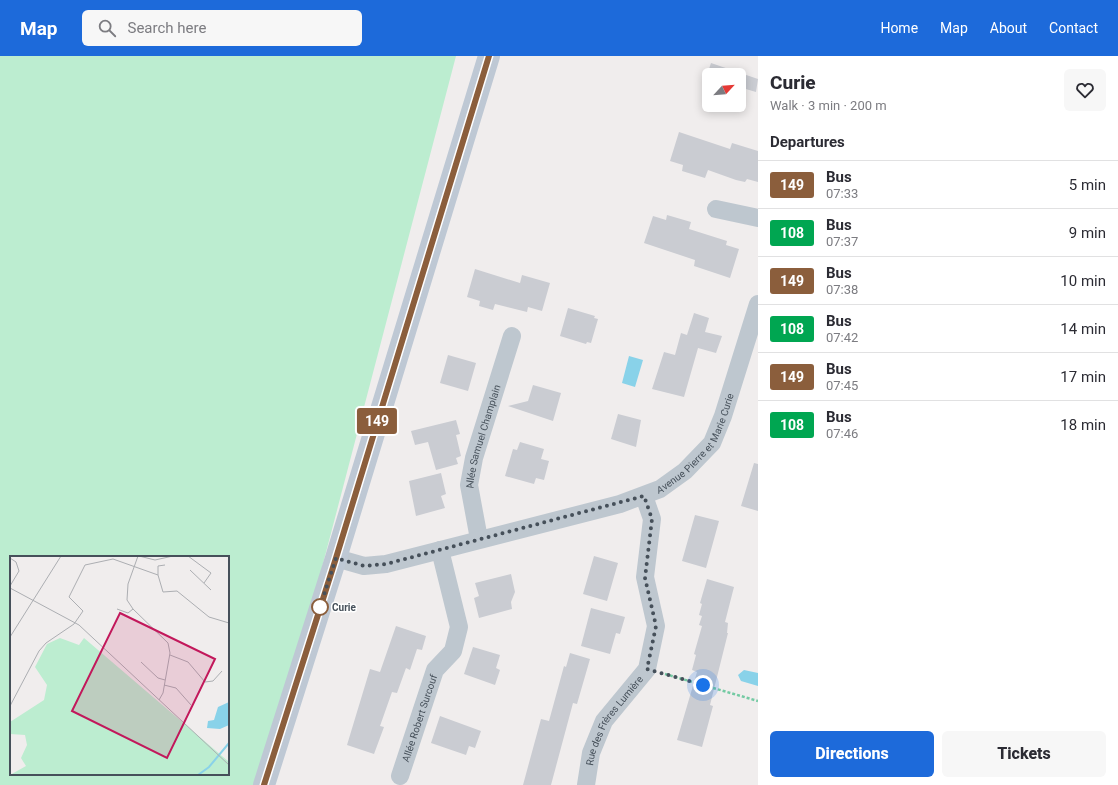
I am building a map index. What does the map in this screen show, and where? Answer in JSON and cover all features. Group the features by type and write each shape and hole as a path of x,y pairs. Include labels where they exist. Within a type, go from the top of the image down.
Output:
{"street":[{"path":"264,785 336,558 489,56"},
{"path":"716,209 758,218"},
{"name":"Avenue Pierre et Marie Curie","path":"336,558 364,566 386,564 644,496 660,489 685,471 712,443 723,416 758,304"},
{"name":"Allée Samuel Champlain","path":"479,539 469,485 474,458 512,336"},
{"name":"Rue des Frères Lumière","path":"586,785 591,754 604,721 647,669 656,626 645,578 652,519 644,496"},
{"name":"Allée Robert Surcouf","path":"400,776 434,670 453,651 459,627 440,550"}],"path":[{"path":"647,669 758,701"}],"green space":[{"path":"0,56 456,56 265,785 0,785"}],"water":[{"path":"629,356 643,360 635,387 622,383"},
{"path":"744,670 758,673 758,686 741,681 738,675"}],"building":[{"path":"711,63 726,68 709,68"},
{"path":"746,75 758,79 756,92 746,89"},
{"path":"679,132 730,149 732,143 758,151 758,182 747,179 745,182 736,180 708,170 705,178 682,171 683,165 670,161"},
{"path":"667,215 691,222 689,229 727,241 726,245 739,249 730,278 694,266 695,260 644,243 653,216 666,220"},
{"path":"475,269 520,283 522,275 550,283 542,311 528,307 527,312 495,304 493,310 479,306 480,301 467,297"},
{"path":"568,308 595,316 594,318 598,319 591,343 587,342 586,344 560,336"},
{"path":"694,313 709,318 705,332 722,336 716,353 698,348 684,397 652,389 664,352 675,355 681,333 687,335"},
{"path":"448,355 476,363 468,391 440,383"},
{"path":"533,385 561,393 553,421 508,406 528,401"},
{"path":"618,414 641,420 636,447 611,439"},
{"path":"456,420 460,434 456,435 461,456 456,458 458,464 436,470 428,442 415,445 411,431"},
{"path":"520,442 544,449 541,459 549,461 544,480 536,478 534,484 505,476 513,449 517,450"},
{"path":"754,463 758,464 758,511 741,506"},
{"path":"441,473 446,494 441,496 445,508 416,516 409,481"},
{"path":"695,515 719,521 706,568 682,561"},
{"path":"594,556 618,563 607,601 583,594"},
{"path":"511,574 515,592 511,602 512,609 479,618 474,598 479,596 475,583"},
{"path":"707,579 734,587 725,622 728,623 728,633 710,705 713,706 702,747 677,740 697,672 692,670 696,655 694,654 702,626 699,625 702,616 699,615 702,604 700,603"},
{"path":"591,608 625,617 620,634 616,633 610,654 581,646"},
{"path":"396,626 426,636 422,650 417,649 410,670 406,668 397,693 392,692 380,726 384,727 374,754 347,745 370,669 380,672"},
{"path":"473,647 500,655 496,668 500,670 495,685 464,674"},
{"path":"570,653 590,659 577,704 573,703 551,785 523,785 541,719 549,721 564,666 566,667"},
{"path":"440,716 481,731 475,748 469,746 466,755 431,743"}],"bus line":[{"name":"149","path":"264,785 336,558 489,56"}],"place":[{"name":"Curie","path":"320,607"}],"route":[{"path":"320,607 336,558 364,566 386,564 620,504 644,496 652,519 645,578 656,626 647,669 703,685"}]}
